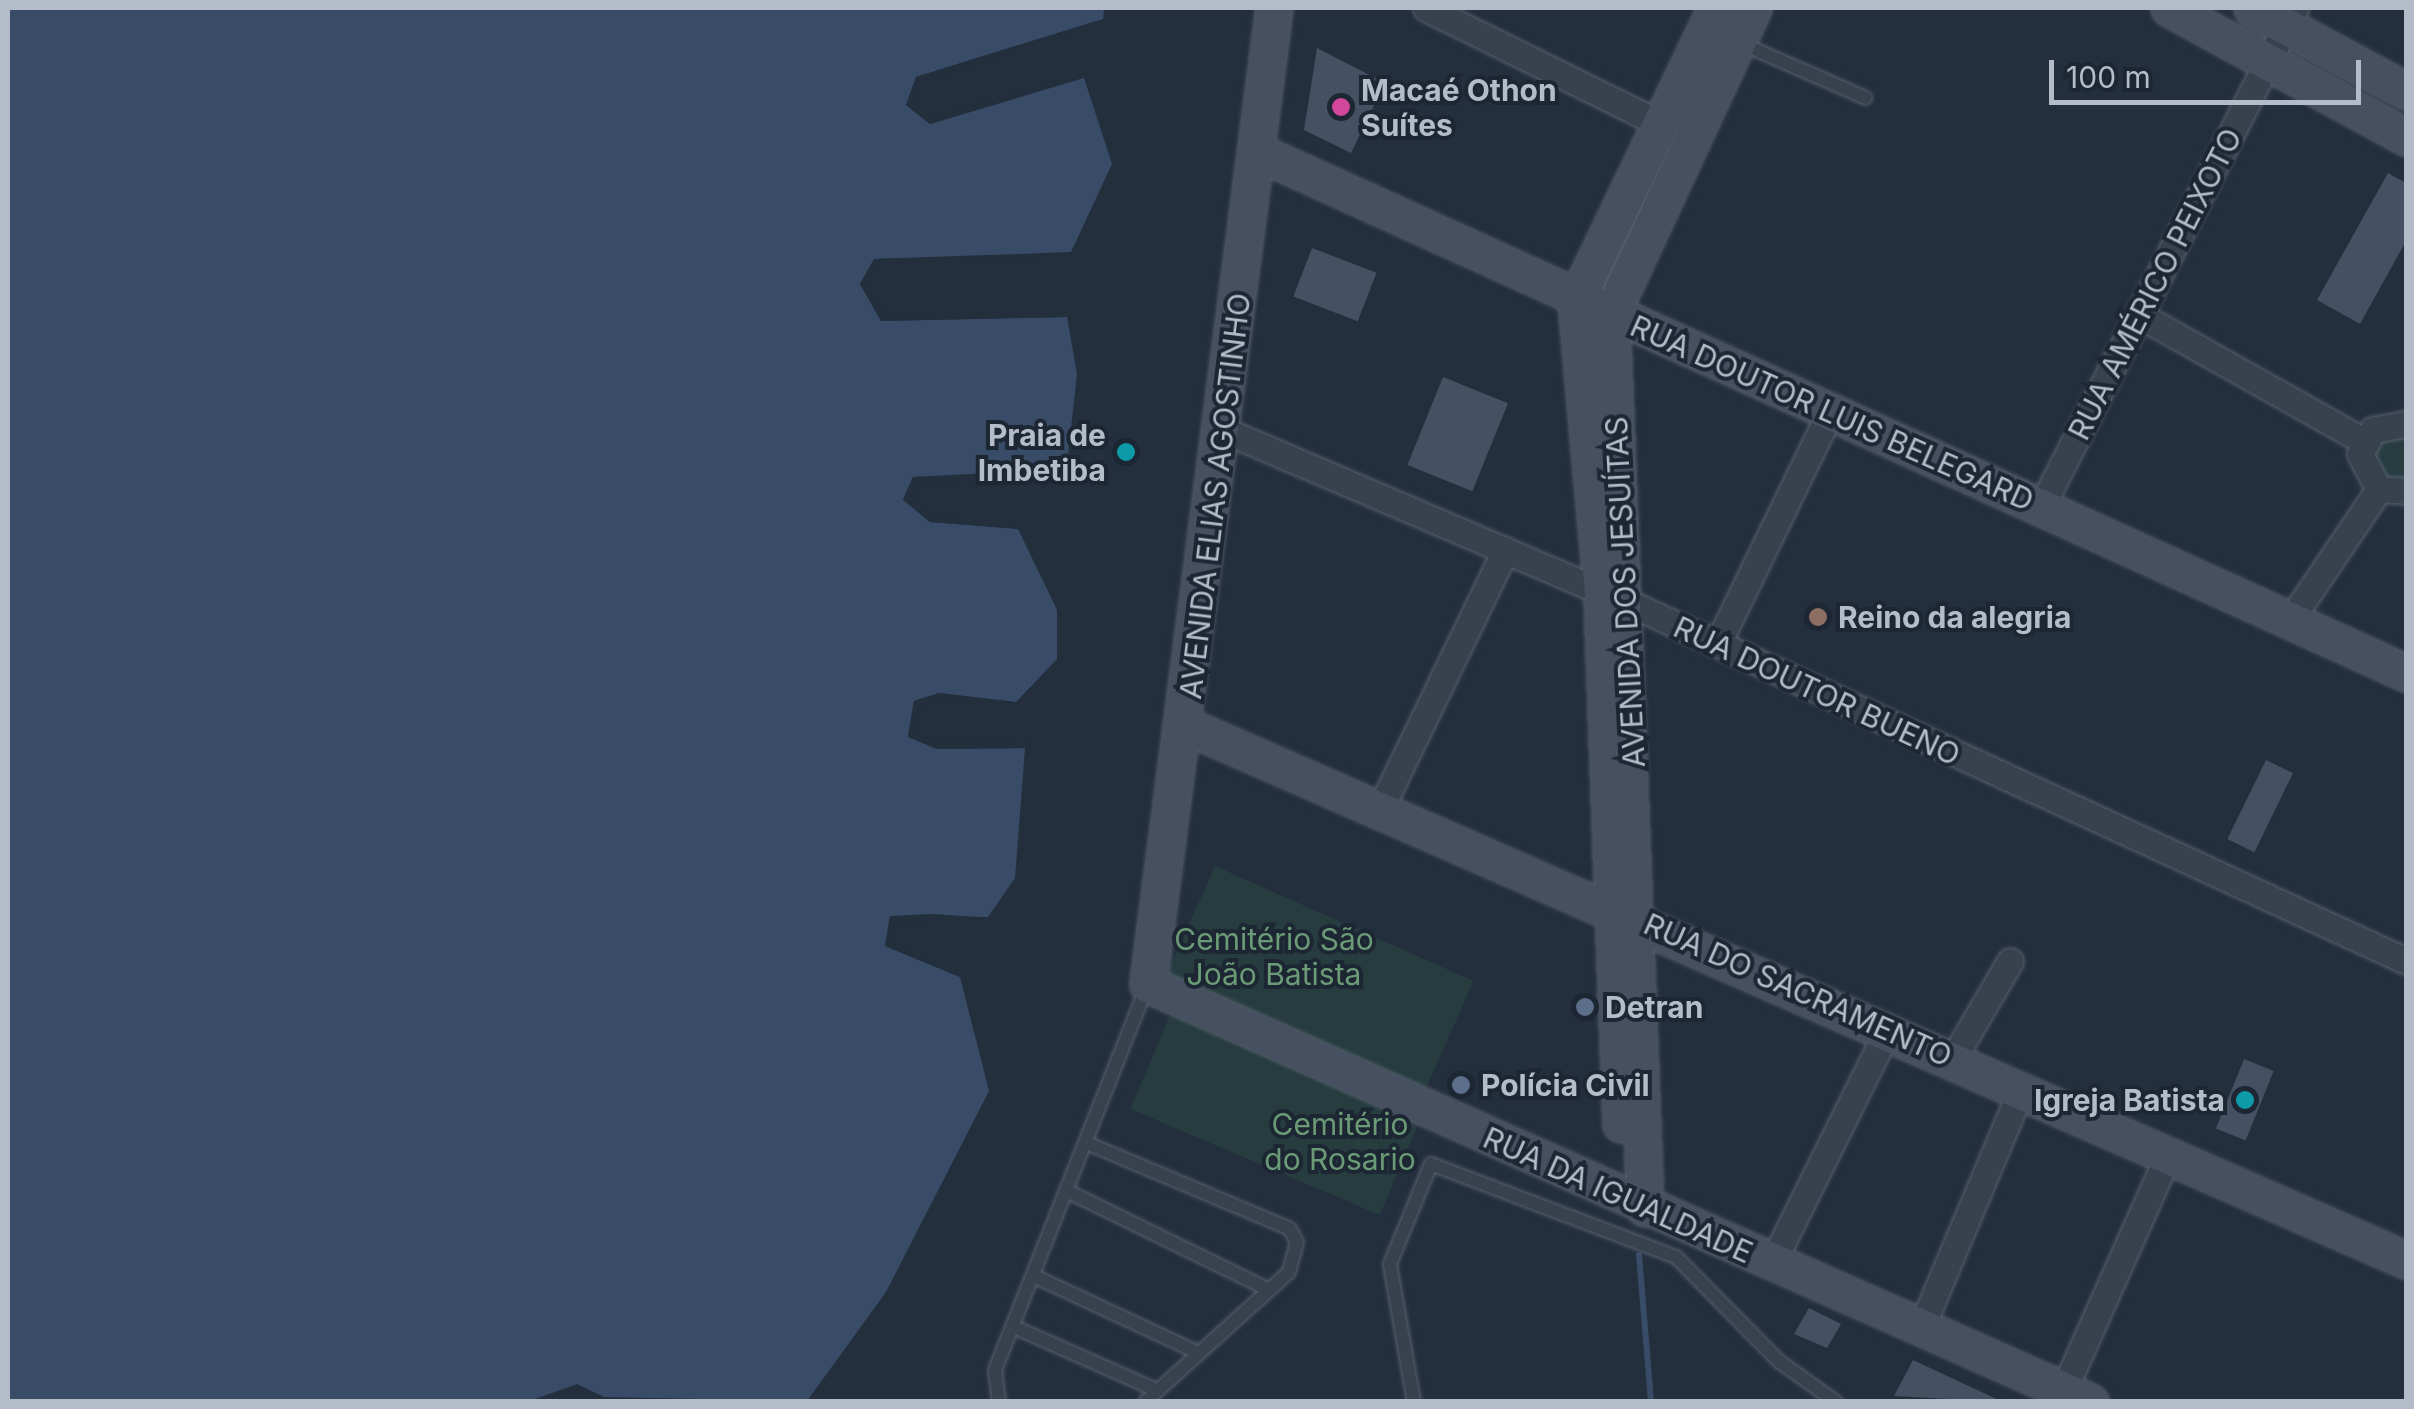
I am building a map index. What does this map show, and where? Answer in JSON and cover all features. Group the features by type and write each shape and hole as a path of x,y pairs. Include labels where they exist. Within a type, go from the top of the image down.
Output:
{"street":[{"name":"AVENIDA ELIAS AGOSTINHO","path":"1148,984 1187,726 1274,8"},
{"path":"1576,300 1716,8"},
{"name":"AVENIDA DOS JESUÍTAS","path":"1634,1203 1614,596 1611,314 1754,8"},
{"path":"2169,8 2266,63 2402,125"},
{"path":"2252,8 2290,17 2406,91"},
{"path":"1436,10 1663,125"},
{"name":"RUA AMÉRICO PEIXOTO","path":"2041,508 2290,17"},
{"name":"RUA DOUTOR LUIS BELEGARD","path":"1258,152 1576,300 2406,674"},
{"name":"AVENIDA DOS JESUÍTAS","path":"1576,300 1614,596"},
{"path":"2141,316 2364,440"},
{"path":"1718,643 1830,412"},
{"path":"2406,424 2384,424 2364,440 2361,468 2379,489 2406,491"},
{"name":"RUA DOUTOR BUENO","path":"1223,430 1614,596 2406,961"},
{"path":"2289,622 2379,489"},
{"path":"1382,805 1505,550"},
{"name":"RUA DO SACRAMENTO","path":"1187,726 1382,805 1954,1057 2020,1092 2167,1158 2406,1260"},
{"path":"1954,1057 2010,961"},
{"name":"RUA DA IGUALDADE","path":"1148,984 1634,1203 2077,1395"},
{"path":"1772,1263 1887,1030"},
{"path":"1920,1328 2020,1092"},
{"path":"2077,1395 2167,1158"}],"lane":[{"path":"1737,42 1866,98"},
{"path":"999,1402 995,1370 1036,1277 1148,984"},
{"path":"1088,1144 1290,1228 1298,1260 1145,1402"},
{"path":"1414,1402 1390,1264 1431,1164 1676,1257 1780,1362 1836,1402"},
{"path":"1067,1192 1269,1290"},
{"path":"1036,1277 1198,1353"},
{"path":"1014,1327 1156,1390"}],"green space":[{"path":"2406,428 2406,485 2383,485 2369,442"},
{"name":"Cemitério São João Batista","path":"1215,866 1474,981 1426,1089 1167,974"},
{"name":"Cemitério do Rosario","path":"1174,1006 1423,1112 1380,1215 1130,1109"}],"water":[{"path":"8,8 1104,8 1103,19 916,77 906,105 930,124 1084,78 1112,164 1071,252 874,259 860,284 881,321 1067,317 1077,374 1066,473 913,477 903,499 930,522 1018,529 1057,610 1057,659 1016,702 939,693 914,701 908,737 937,749 1025,748 1015,878 988,917 890,916 885,946 960,977 989,1091 886,1292 807,1401 604,1397 577,1384 527,1402 8,1402"}],"pier":[{"path":"1103,19 920,81 912,103 931,118 1089,76 930,124 906,105 916,77"},
{"path":"1076,254 877,264 866,284 883,316 1067,317 881,321 860,284 874,259"},
{"path":"1044,470 1070,474 916,482 909,498 932,517 1023,529 930,522 903,500 913,477"},
{"path":"939,693 1022,703 939,698 919,705 914,734 938,744 1025,743 1030,748 937,749 908,737 914,701"},
{"path":"890,916 993,918 894,921 891,944 960,977 885,946"}],"building":[{"name":"Macaé Othon Suítes","path":"1317,48 1385,83 1351,153 1304,130"},
{"path":"2388,173 2406,183 2406,241 2360,324 2317,300"},
{"path":"1312,248 1376,273 1358,321 1293,297"},
{"path":"1443,377 1508,403 1472,491 1407,465"},
{"path":"2266,760 2293,773 2254,852 2227,839"},
{"name":"Igreja Batista","path":"2244,1059 2274,1071 2246,1141 2216,1129"},
{"path":"1809,1308 1841,1324 1827,1348 1794,1334"},
{"path":"1913,1360 2003,1402 1894,1396"}],"waterway":[{"path":"1639,1255 1651,1402"}],"place":[{"name":"Macaé Othon Suítes","path":"1341,107"},
{"name":"Praia de Imbetiba","path":"1126,452"},
{"name":"Reino da alegria","path":"1818,617"},
{"name":"Detran","path":"1585,1007"},
{"name":"Polícia Civil","path":"1461,1085"},
{"name":"Igreja Batista","path":"2245,1100"}]}
